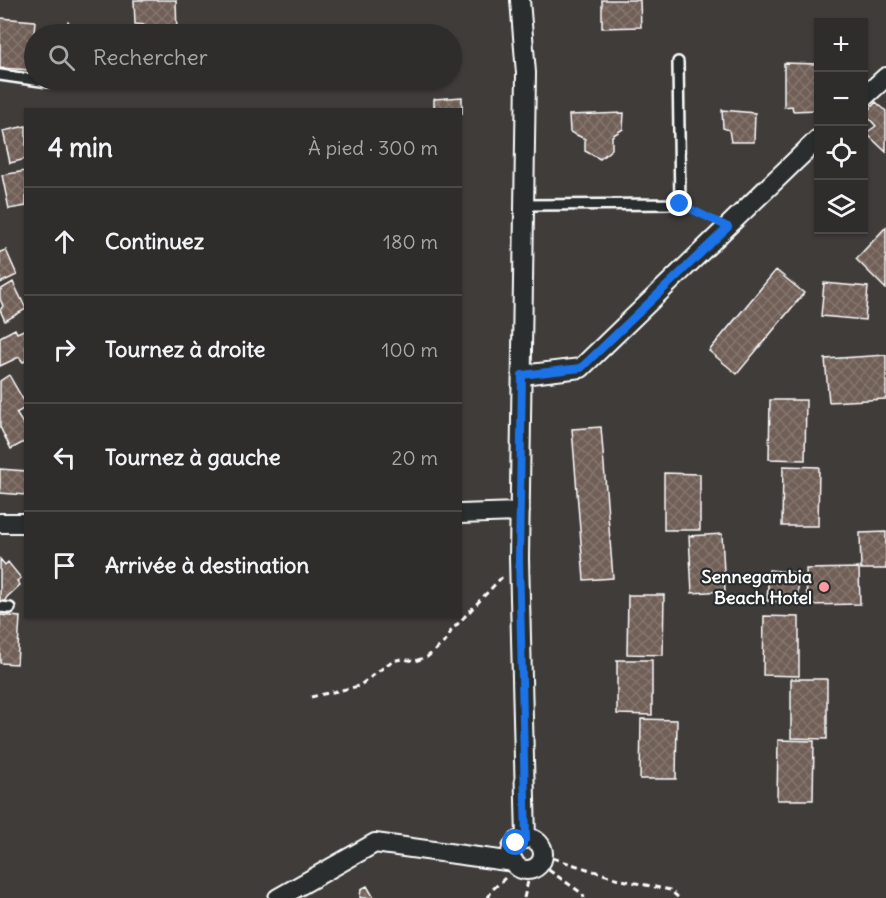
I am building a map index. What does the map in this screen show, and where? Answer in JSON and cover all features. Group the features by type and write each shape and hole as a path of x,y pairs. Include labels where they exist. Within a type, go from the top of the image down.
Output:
{"street":[{"path":"520,0 526,73 519,558 526,839"},
{"path":"868,93 886,77"},
{"path":"522,375 581,368 814,144"},
{"path":"462,514 520,513"},
{"path":"0,523 24,522"},
{"path":"521,840 536,841 540,845 529,863 512,852 513,847 521,840"},
{"path":"278,898 375,843 529,863"}],"lane":[{"path":"524,205 680,204 678,62"},
{"path":"0,75 24,78"}],"path":[{"path":"680,204 728,227"},
{"path":"311,697 358,686 392,661 402,659 415,661 427,657 446,640 451,631 519,558"},
{"path":"524,898 529,863"},
{"path":"529,863 583,894 584,898"},
{"path":"488,898 492,890 529,863 670,891 679,898"}],"building":[{"path":"134,0 176,0 177,24 135,24"},
{"path":"602,0 640,0 641,27 602,28"},
{"path":"0,18 35,21 35,24 24,24 24,70 0,68"},
{"path":"784,63 814,64 814,110 793,111 792,106 784,107"},
{"path":"462,97 462,108 434,108 434,99"},
{"path":"876,102 886,111 886,152 868,135 868,132 876,126 868,117 868,111"},
{"path":"722,110 755,113 754,142 731,142 729,130 723,128"},
{"path":"624,113 623,129 612,136 612,149 600,159 585,151 585,139 570,132 569,115"},
{"path":"24,126 24,160 10,163 3,131"},
{"path":"24,171 24,206 9,209 2,175"},
{"path":"886,227 886,289 856,259"},
{"path":"6,250 17,275 0,283 0,252"},
{"path":"776,270 804,293 737,374 709,351"},
{"path":"13,282 24,305 24,310 5,321 0,310 3,306 0,290"},
{"path":"824,283 868,287 865,320 821,316"},
{"path":"15,329 17,333 24,330 24,362 19,357 0,366 0,337"},
{"path":"886,355 886,399 829,402 825,359"},
{"path":"9,375 24,401 24,409 16,413 24,425 24,442 11,449 0,427 0,381"},
{"path":"770,400 806,400 805,460 769,459"},
{"path":"601,427 613,578 584,580 572,429"},
{"path":"783,466 819,467 818,526 782,526"},
{"path":"0,469 24,471 24,495 0,493"},
{"path":"664,473 700,474 700,530 664,530"},
{"path":"886,532 886,569 861,569 860,533"},
{"path":"722,534 725,591 692,593 689,536"},
{"path":"0,559 5,565 8,562 21,578 17,581 20,585 3,604 0,600"},
{"path":"859,568 860,604 807,605 806,569"},
{"path":"769,570 799,573 797,603 767,601"},
{"path":"628,595 664,595 663,655 627,654"},
{"path":"0,615 20,617 17,664 0,663"},
{"path":"764,616 799,617 799,676 763,675"},
{"path":"617,660 652,660 652,715 617,714"},
{"path":"791,679 827,679 827,739 791,738"},
{"path":"641,719 677,720 676,779 640,779"},
{"path":"778,740 814,741 813,800 777,800"},
{"path":"367,886 374,898 360,898 361,889"}],"place":[{"name":"Sennegambia Beach Hotel","path":"824,587"}],"route":[{"path":"516,843 526,839 519,558 522,375 581,368 728,227 680,204"}]}
